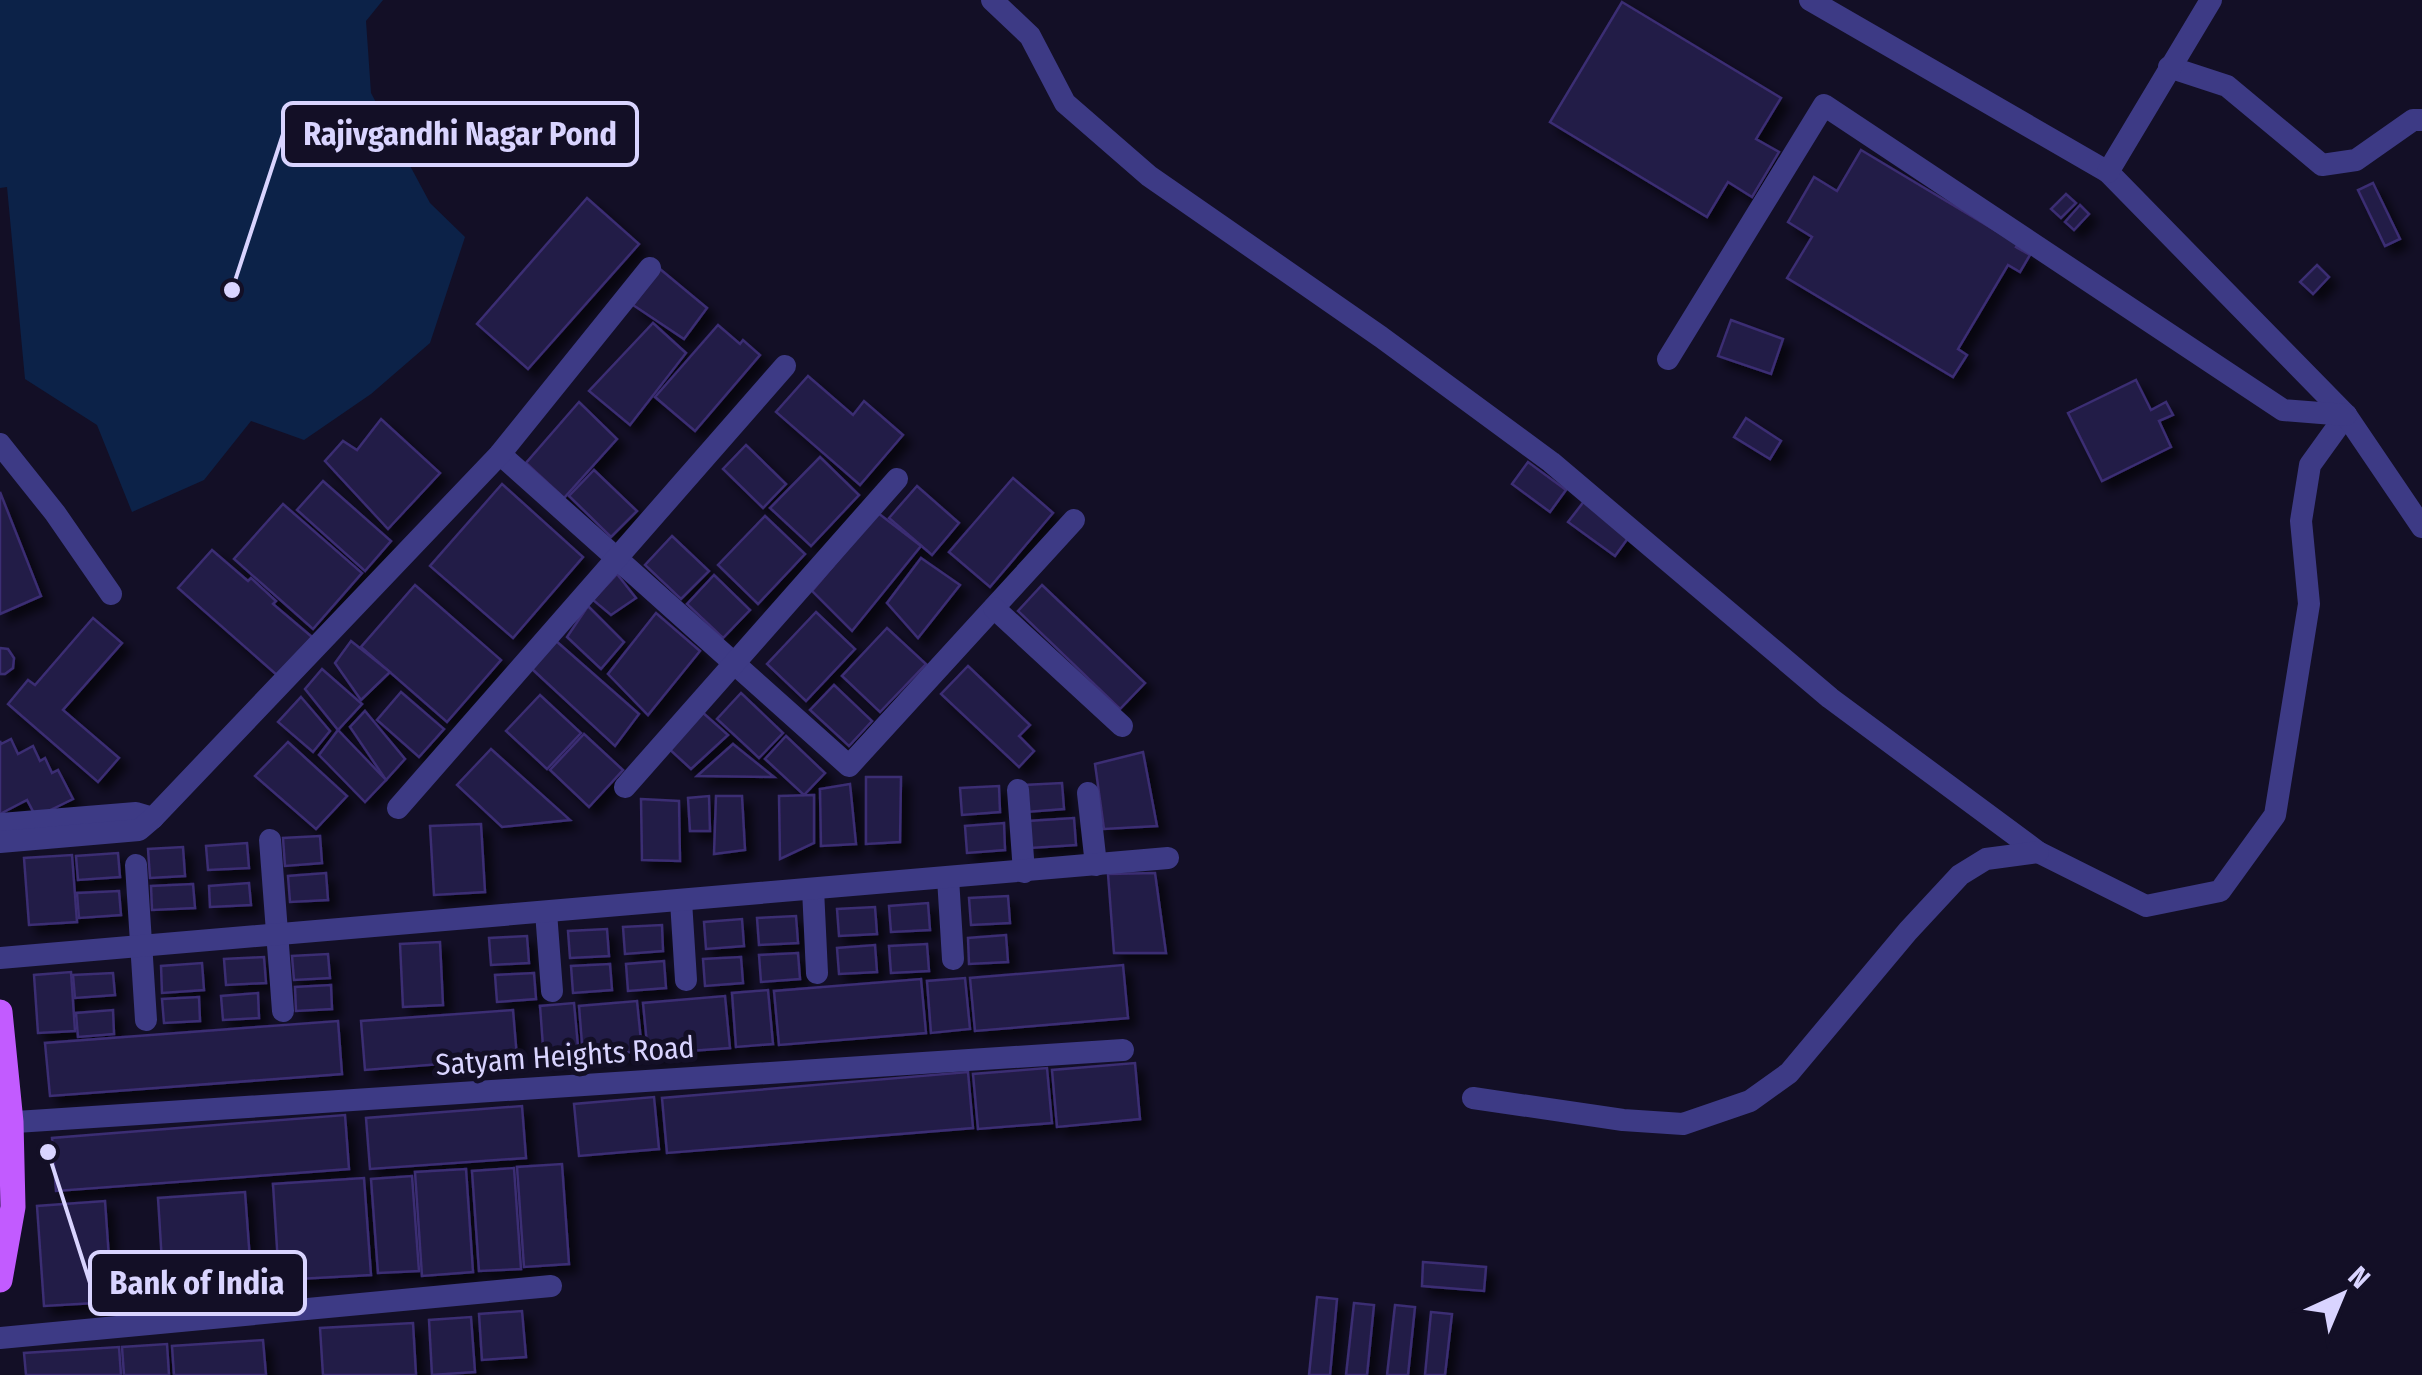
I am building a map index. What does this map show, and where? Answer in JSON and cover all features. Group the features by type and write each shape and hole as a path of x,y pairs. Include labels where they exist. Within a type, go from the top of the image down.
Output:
{"main road":[{"path":"0,1012 6,1123 6,1207 0,1280"}],"street":[{"path":"992,0 1030,36 1065,103 1148,176 1381,336 1550,462 1830,698 2038,852 2146,906 2220,891 2275,815 2309,604 2300,522 2310,465 2346,415"},
{"path":"1810,0 2108,172 2346,415 2422,527"},
{"path":"2108,172 2211,0"},
{"path":"2168,67 2227,86 2322,165 2356,160 2413,120 2422,120"},
{"path":"1668,359 1824,105 2283,410 2346,415"},
{"path":"0,842 139,830 153,818 500,454 650,268"},
{"path":"398,808 785,366"},
{"path":"0,444 55,512 111,594"},
{"path":"500,454 849,766 1074,520"},
{"path":"625,787 897,479"},
{"path":"994,608 1122,726"},
{"path":"1018,790 1024,872"},
{"path":"1088,793 1096,865"},
{"path":"0,824 136,813 153,818"},
{"path":"270,840 283,1010"},
{"path":"1473,1098 1622,1120 1683,1124 1750,1101 1789,1073 1960,875 1986,859 2038,852"},
{"path":"0,958 1168,858"},
{"path":"136,864 146,1020"},
{"path":"948,878 952,959"},
{"path":"813,890 817,973"},
{"path":"680,900 686,980"},
{"path":"546,912 552,992"},
{"name":"Satyam Heights Road","path":"6,1123 1123,1050"},
{"path":"0,1338 551,1286"}],"water":[{"path":"0,0 383,0 366,21 371,93 430,203 465,237 430,343 371,394 304,440 251,421 204,480 132,512 97,425 25,379 7,187 0,188"}],"building":[{"path":"1622,2 1781,98 1756,139 1779,152 1752,197 1728,182 1707,217 1550,122"},
{"path":"1861,150 2018,244 2016,247 2030,255 2020,272 2008,265 1958,349 1967,355 1953,377 1787,278 1812,237 1788,222 1814,177 1837,191"},
{"path":"2373,183 2400,239 2385,246 2358,190"},
{"path":"2066,194 2076,203 2061,218 2051,209"},
{"path":"587,198 639,244 528,369 477,324"},
{"path":"2080,205 2089,214 2074,230 2065,222"},
{"path":"2317,265 2329,277 2313,294 2300,282"},
{"path":"660,269 707,308 684,339 633,305"},
{"path":"1731,320 1783,339 1771,374 1718,356"},
{"path":"653,323 686,353 630,425 589,391"},
{"path":"718,325 760,355 695,431 655,397"},
{"path":"808,376 853,415 864,401 903,435 860,485 776,412"},
{"path":"2136,380 2151,410 2166,402 2173,415 2159,421 2171,447 2102,481 2068,413"},
{"path":"579,402 617,439 564,498 526,463"},
{"path":"1746,418 1781,441 1770,459 1734,437"},
{"path":"381,419 440,473 388,529 325,461 343,441 357,450"},
{"path":"746,445 786,484 763,508 723,469"},
{"path":"820,457 859,495 811,546 770,508"},
{"path":"1528,462 1566,490 1550,512 1512,484"},
{"path":"594,470 637,511 611,537 569,496"},
{"path":"1013,478 1053,513 990,587 949,552"},
{"path":"323,481 391,541 365,571 297,510"},
{"path":"502,484 583,557 513,638 430,566"},
{"path":"917,486 959,523 932,555 889,518"},
{"path":"0,492 41,596 0,614"},
{"path":"1585,500 1631,534 1615,556 1568,522"},
{"path":"283,504 362,573 313,629 234,559"},
{"path":"878,513 921,546 852,631 812,591"},
{"path":"765,516 805,554 758,604 718,565"},
{"path":"672,536 709,571 681,599 645,565"},
{"path":"212,550 248,581 251,578 276,601 273,604 312,637 278,676 178,588"},
{"path":"921,558 960,585 918,638 887,603"},
{"path":"617,574 636,598 611,615 593,600"},
{"path":"714,575 750,610 723,638 687,604"},
{"path":"415,585 501,660 447,722 361,647"},
{"path":"1042,585 1145,683 1120,709 1018,611"},
{"path":"588,606 624,642 601,669 567,637"},
{"path":"816,612 855,649 806,701 767,664"},
{"path":"656,613 700,651 648,715 608,674"},
{"path":"93,618 122,643 63,710 119,758 98,782 8,704 28,680 35,685"},
{"path":"887,628 926,664 880,712 842,676"},
{"path":"555,640 639,714 615,746 532,669"},
{"path":"351,641 390,672 361,700 335,663"},
{"path":"0,648 8,649 14,658 13,668 5,674 0,674"},
{"path":"968,666 1030,725 1019,736 1034,751 1019,767 941,694"},
{"path":"322,669 362,704 338,730 305,689"},
{"path":"834,685 872,721 849,746 810,710"},
{"path":"401,692 444,729 419,757 377,720"},
{"path":"741,693 783,733 759,758 717,719"},
{"path":"540,695 581,733 547,769 506,731"},
{"path":"301,697 330,731 313,752 278,722"},
{"path":"365,711 405,759 386,780 350,727"},
{"path":"701,711 728,735 691,769 667,747"},
{"path":"338,730 386,780 365,802 319,755"},
{"path":"584,734 623,770 589,807 550,770"},
{"path":"786,736 825,773 804,795 765,759"},
{"path":"11,739 18,754 33,746 52,773 58,770 73,799 36,817 27,800 0,814 0,741 1,744"},
{"path":"288,742 347,796 316,829 255,776"},
{"path":"733,744 774,777 697,776"},
{"path":"491,749 570,820 502,827 457,785"},
{"path":"1143,752 1157,826 1104,829 1095,764"},
{"path":"866,777 901,777 900,842 866,844"},
{"path":"1062,783 1064,809 1026,812 1024,785"},
{"path":"850,784 856,844 821,846 820,789"},
{"path":"999,786 1000,812 962,815 960,788"},
{"path":"814,795 814,843 780,859 779,796"},
{"path":"709,796 710,831 690,831 688,798"},
{"path":"716,796 742,796 745,850 714,854"},
{"path":"641,799 679,801 680,861 642,860"},
{"path":"1074,818 1076,845 1030,848 1028,821"},
{"path":"1004,823 1005,850 967,853 965,826"},
{"path":"481,824 485,892 434,895 430,826"},
{"path":"320,836 322,863 285,866 283,838"},
{"path":"247,843 249,868 208,870 206,846"},
{"path":"183,847 185,876 150,878 148,849"},
{"path":"118,853 120,877 78,880 76,856"},
{"path":"72,855 77,922 29,925 24,858"},
{"path":"326,873 328,900 290,902 288,876"},
{"path":"1155,873 1166,953 1114,953 1108,874"},
{"path":"249,883 251,905 210,907 209,886"},
{"path":"193,884 195,908 152,910 151,886"},
{"path":"119,891 121,915 79,918 77,893"},
{"path":"1008,896 1010,923 971,925 969,898"},
{"path":"928,903 930,930 891,932 889,906"},
{"path":"875,907 877,934 839,936 837,909"},
{"path":"796,916 798,943 759,945 757,918"},
{"path":"742,919 744,946 706,949 704,922"},
{"path":"662,925 663,951 625,954 623,927"},
{"path":"607,929 609,956 570,958 568,931"},
{"path":"1006,935 1008,962 969,964 968,938"},
{"path":"527,936 529,963 491,965 489,938"},
{"path":"440,942 443,1005 403,1007 400,944"},
{"path":"927,944 929,971 891,973 889,946"},
{"path":"875,945 877,972 839,974 837,948"},
{"path":"798,953 800,979 761,982 759,955"},
{"path":"328,954 330,978 294,980 292,956"},
{"path":"264,957 266,983 226,985 224,959"},
{"path":"741,957 743,983 705,986 703,959"},
{"path":"664,961 666,988 628,991 626,964"},
{"path":"202,963 204,990 162,993 161,966"},
{"path":"610,964 612,990 573,993 571,966"},
{"path":"1123,965 1128,1018 975,1031 970,978"},
{"path":"71,972 75,1031 38,1033 34,975"},
{"path":"113,973 115,995 75,998 73,975"},
{"path":"534,973 536,999 497,1002 495,975"},
{"path":"965,978 970,1029 931,1033 927,981"},
{"path":"921,979 926,1033 779,1045 774,991"},
{"path":"331,985 332,1009 296,1011 295,987"},
{"path":"768,990 773,1044 736,1047 732,993"},
{"path":"258,993 259,1018 223,1020 221,996"},
{"path":"725,996 730,1048 648,1054 643,1003"},
{"path":"199,997 200,1021 164,1023 162,999"},
{"path":"637,1001 642,1051 583,1056 579,1006"},
{"path":"574,1003 579,1057 544,1060 540,1006"},
{"path":"113,1010 114,1034 78,1037 76,1013"},
{"path":"513,1010 517,1058 365,1070 361,1021"},
{"path":"338,1021 342,1074 50,1096 45,1043"},
{"path":"1135,1063 1140,1119 1057,1127 1052,1070"},
{"path":"1047,1068 1052,1123 978,1129 973,1074"},
{"path":"968,1072 973,1128 667,1153 662,1098"},
{"path":"654,1097 659,1149 579,1156 574,1104"},
{"path":"522,1106 526,1158 370,1169 366,1118"},
{"path":"345,1115 349,1169 56,1191 52,1138"},
{"path":"562,1164 569,1264 524,1267 517,1167"},
{"path":"514,1168 521,1269 479,1271 472,1171"},
{"path":"466,1169 473,1272 422,1276 415,1172"},
{"path":"412,1176 419,1271 378,1273 371,1179"},
{"path":"364,1178 371,1275 279,1280 273,1184"},
{"path":"245,1192 252,1288 164,1294 158,1198"},
{"path":"105,1201 112,1302 44,1306 37,1206"},
{"path":"1423,1262 1486,1267 1484,1291 1422,1286"},
{"path":"1317,1297 1337,1299 1330,1375 1309,1375"},
{"path":"1354,1303 1374,1305 1367,1375 1346,1375"},
{"path":"1395,1305 1415,1307 1408,1375 1387,1375"},
{"path":"522,1311 526,1357 482,1360 479,1314"},
{"path":"1431,1312 1452,1314 1445,1375 1425,1375"},
{"path":"471,1317 475,1372 432,1375 429,1320"},
{"path":"413,1323 416,1375 323,1375 320,1328"},
{"path":"263,1340 266,1375 174,1375 172,1346"},
{"path":"167,1344 169,1375 124,1375 122,1347"},
{"path":"119,1347 121,1375 26,1375 24,1353"}],"place":[{"name":"Rajivgandhi Nagar Pond","path":"232,290"},
{"name":"Bank of India","path":"48,1152"}]}
